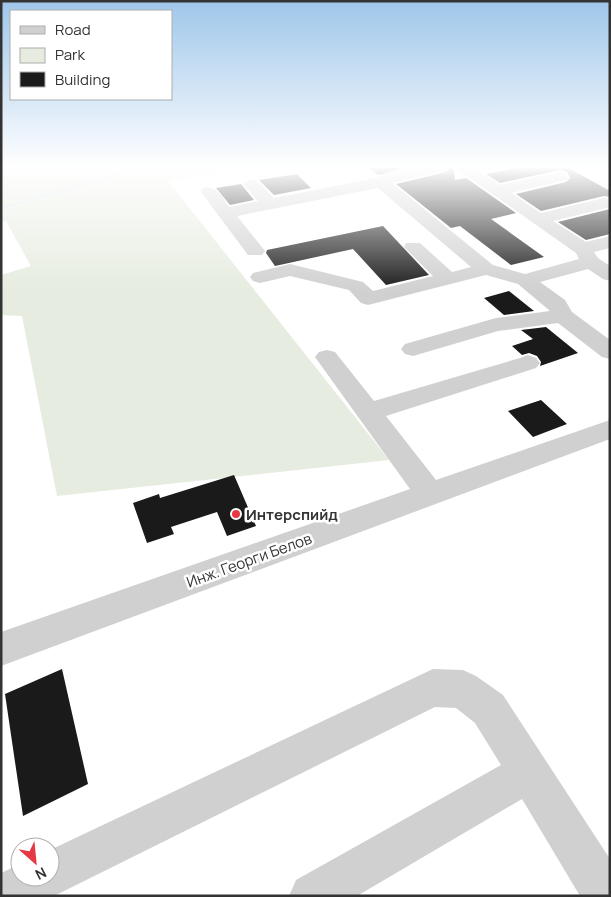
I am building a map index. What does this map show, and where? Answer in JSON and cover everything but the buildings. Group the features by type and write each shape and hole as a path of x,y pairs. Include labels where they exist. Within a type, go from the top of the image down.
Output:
{"street":[{"path":"222,209 255,251"},
{"path":"225,213 246,209"},
{"path":"413,209 486,269 526,280 557,305 563,316 610,352"},
{"path":"523,209 587,255 610,275"},
{"path":"538,219 580,209"},
{"path":"526,280 587,255 610,242"},
{"path":"413,247 448,279"},
{"path":"260,277 290,270 356,286 368,299 486,269"},
{"path":"413,349 496,325 563,316"},
{"path":"328,357 431,495"},
{"path":"369,412 528,363"},
{"name":"Инж. Георги Белов","path":"1,649 610,429"},
{"path":"60,869 433,688 463,689 489,709 607,896"},
{"path":"312,896 529,772"},
{"path":"4,896 22,887"}],"green space":[{"path":"1,209 190,209 389,460 57,496 22,316 1,315 1,275 31,266 6,221 1,222"}],"place":[{"name":"Интерспийд","path":"236,514"}]}
